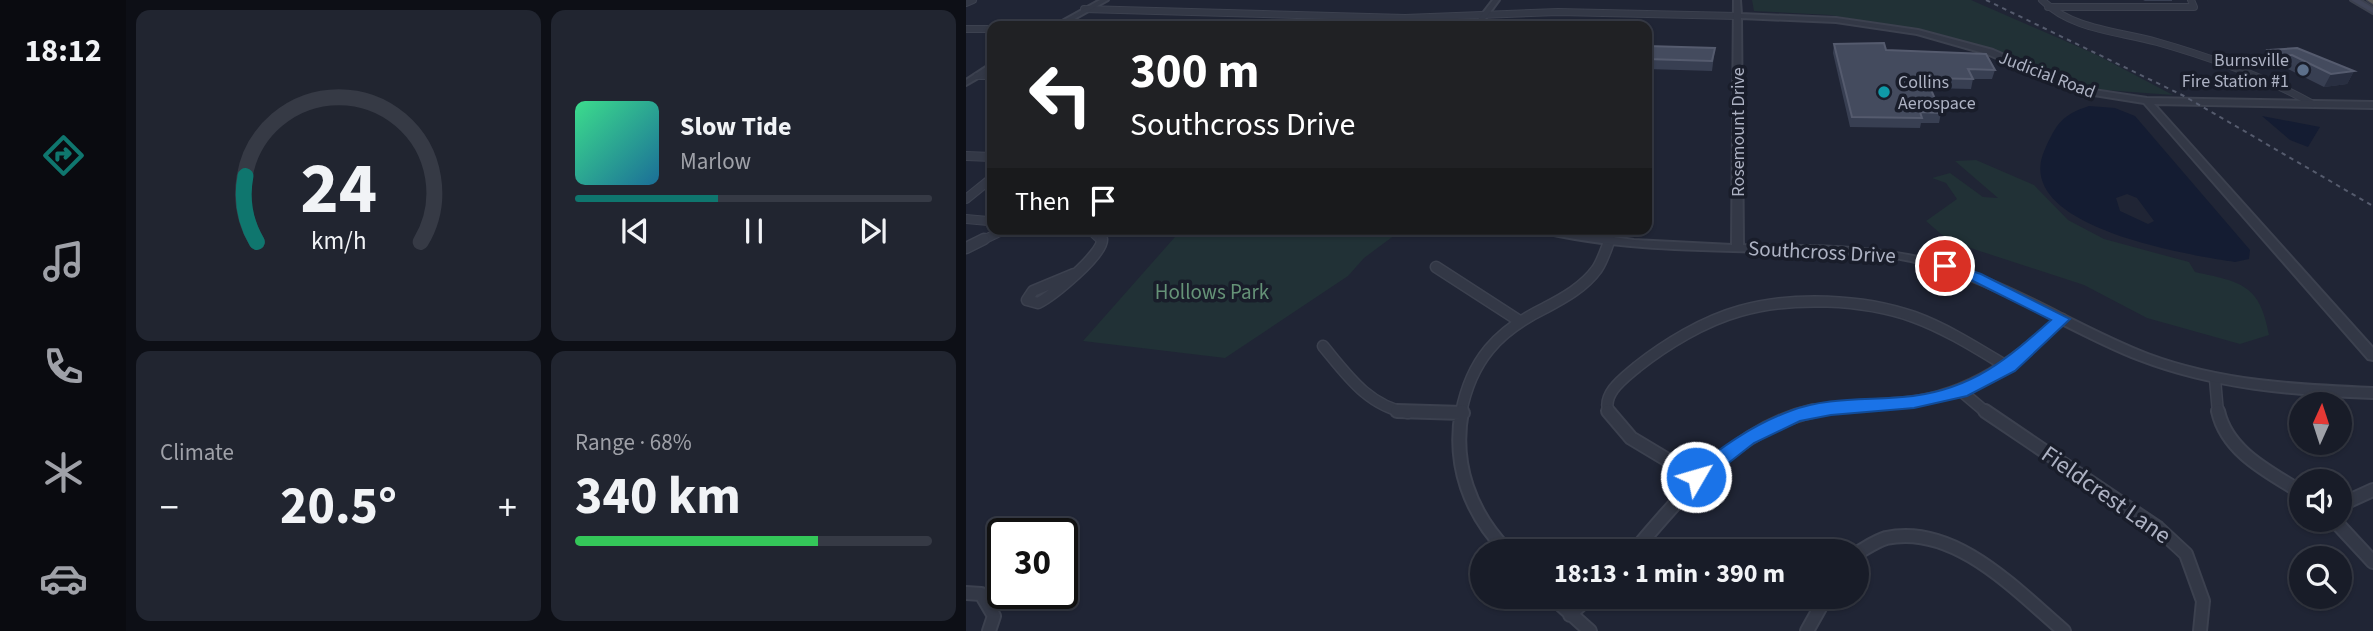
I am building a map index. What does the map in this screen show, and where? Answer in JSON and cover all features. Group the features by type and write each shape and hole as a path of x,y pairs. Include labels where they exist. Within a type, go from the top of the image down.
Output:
{"main road":[{"path":"2355,0 2373,11"}],"street":[{"path":"966,3 973,0"},
{"path":"1084,9 1084,6 1095,0"},
{"path":"1066,21 1104,0"},
{"path":"1482,16 1478,12 1486,0"},
{"path":"1479,21 1496,0"},
{"name":"Rosemount Drive","path":"1730,0 1737,16"},
{"name":"Rosemount Drive","path":"1737,0 1738,248"},
{"path":"2042,0 2048,7 2074,22 2147,38 2271,81 2313,104"},
{"path":"2048,7 2194,7 2191,0"},
{"path":"1084,9 1405,18 1558,12 1737,16"},
{"name":"Judicial Road","path":"1737,16 1836,20 1918,32 1990,52 2078,90 2147,101 2373,105"},
{"path":"966,29 987,29"},
{"path":"966,83 987,69"},
{"path":"977,76 987,76"},
{"path":"2147,101 2373,356"},
{"path":"966,156 987,157"},
{"path":"966,199 987,182"},
{"path":"966,219 987,221"},
{"path":"966,248 992,235"},
{"path":"1074,274 1103,244 1098,235"},
{"name":"Southcross Drive","path":"1582,235 1738,248 1861,251 1913,258 1976,277 2141,356 2215,379 2281,389 2373,393"},
{"path":"1498,539 1473,505 1460,460 1462,413 1467,384 1477,361 1495,338 1518,320 1588,281 1598,268 1610,239"},
{"path":"1436,267 1518,320"},
{"path":"1696,477 1624,434 1606,407 1608,393 1628,372 1718,320 1739,311 1769,306 1839,304 1880,308 1919,319 1949,332 2008,367"},
{"path":"1644,539 1696,477 1748,438 1796,415 1831,408 1914,402 1961,391 2008,367 2062,319"},
{"path":"1323,346 1363,395 1380,407 1415,416 1462,413"},
{"path":"2215,379 2220,420 2233,443 2256,465 2289,485"},
{"name":"Fieldcrest Lane","path":"1961,391 1986,412 2158,527 2186,554 2203,601 2200,631"},
{"path":"2352,500 2373,490"},
{"path":"2345,532 2373,562"},
{"path":"1869,543 1902,534 1936,539 1967,554 2064,631"},
{"path":"966,593 981,594 994,616 989,631"},
{"path":"1564,609 1590,631"},
{"path":"1570,615 1576,609"},
{"path":"1807,631 1819,609"}],"green space":[{"path":"1752,0 1971,0 2095,54 2173,95 2090,89 2027,61 1943,35 1830,15 1754,11"},
{"path":"1976,160 2034,185 2068,220 2104,239 2189,262 2195,272 2225,279 2246,288 2260,305 2269,335 2240,344 2147,318 2084,285 1949,241 1926,221 1957,199 1946,183 1932,178 1950,173 1983,197 1998,198 1955,161"},
{"name":"Hollows Park","path":"1177,235 1395,235 1364,258 1348,276 1225,358 1083,341"}],"water":[{"path":"2089,106 2115,108 2135,116 2250,250 2249,259 2235,262 2145,244 2109,232 2077,217 2053,199 2041,176 2045,149 2061,121","holes":["2127,194 2137,198 2154,221 2148,224 2120,211 2116,198"]},
{"path":"2262,116 2320,127 2308,147 2290,140"}],"building":[{"name":"Collins Aerospace","path":"1884,43 1886,50 1986,54 1995,70 1968,69 1973,79 1926,78 1941,113 1920,112 1922,118 1852,117 1834,44"},
{"path":"1652,46 1715,48 1712,61 1652,59"},
{"path":"2297,48 2354,71 2331,74 2292,55 2281,56 2269,50"}],"railway":[{"path":"1986,0 2184,96 2373,206"}],"place":[{"name":"Burnsville Fire Station #1","path":"2303,70"},
{"name":"Collins Aerospace","path":"1884,92"}],"route":[{"path":"1696,477 1748,438 1796,415 1831,408 1914,402 1961,391 1988,380 2008,367 2062,319 1976,277 1945,266"}]}
